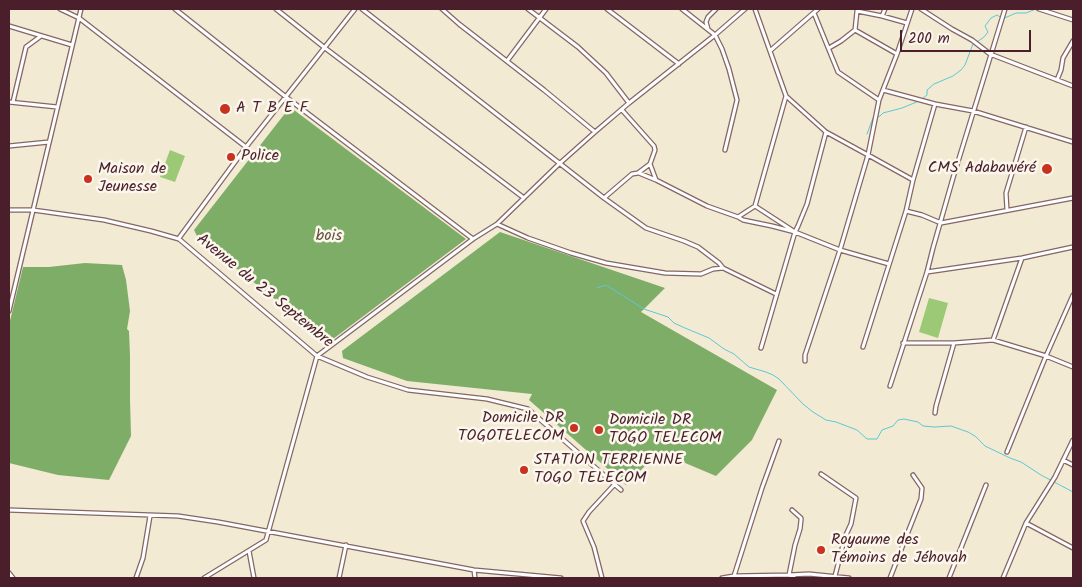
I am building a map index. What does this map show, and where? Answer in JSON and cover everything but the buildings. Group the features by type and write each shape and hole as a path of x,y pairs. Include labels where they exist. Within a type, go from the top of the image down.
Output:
{"street":[{"path":"60,9 79,18 246,147"},
{"path":"9,311 81,9"},
{"path":"175,9 286,97 472,239"},
{"path":"276,9 524,198"},
{"path":"179,239 246,147 355,9"},
{"path":"362,9 604,198 646,228 698,247 720,263 723,268"},
{"path":"442,9 595,132"},
{"path":"528,9 578,47 606,73 629,103"},
{"path":"507,61 546,9"},
{"path":"607,9 679,64"},
{"path":"682,9 715,34 729,68 737,100 725,150"},
{"path":"708,29 706,22 716,9"},
{"path":"204,578 266,540 317,356 472,239 497,224 595,132 745,9"},
{"path":"755,9 786,96 826,132 913,180"},
{"path":"770,50 818,9"},
{"path":"882,16 885,9"},
{"path":"805,361 808,343 840,250 868,156 883,90 912,9"},
{"path":"921,9 972,40 990,54 1073,86"},
{"path":"890,386 927,272 973,111 1005,9"},
{"path":"1039,9 1073,20"},
{"path":"829,48 855,30 857,11 908,23"},
{"path":"814,13 838,72 880,100"},
{"path":"9,26 72,45"},
{"path":"855,30 897,54"},
{"path":"41,36 26,47 11,102 57,107"},
{"path":"1056,80 1061,70 1063,58 1073,41"},
{"path":"883,90 935,104 973,111 1073,142"},
{"path":"738,217 755,206 786,96"},
{"path":"863,347 906,211 935,104"},
{"path":"604,198 632,174 650,164 655,150 654,146 622,110"},
{"path":"1008,210 1006,194 1026,127"},
{"path":"761,348 795,232 807,204 826,132"},
{"path":"9,146 49,142"},
{"path":"650,164 656,180"},
{"path":"638,172 707,206 744,220 795,232 840,250 889,264"},
{"path":"906,211 941,222 1073,198"},
{"path":"755,206 795,232"},
{"name":"Avenue du 23 Septembre","path":"9,210 33,210 104,220 179,239 317,356 367,377 408,390 487,398 528,409 614,486 621,490"},
{"path":"497,224 528,238 606,263 692,274 701,274 713,269 723,268 776,294"},
{"path":"927,272 1022,258 1073,247"},
{"path":"993,340 1022,258"},
{"path":"1007,452 1073,295"},
{"path":"903,344 993,340 1046,356 1073,367"},
{"path":"935,413 954,343"},
{"path":"1003,578 1026,523 1055,477 1073,440"},
{"path":"735,577 762,488 779,441"},
{"path":"1063,460 1073,465"},
{"path":"821,474 856,498 851,524 845,537 834,576"},
{"path":"890,578 921,499 922,488 914,475"},
{"path":"949,578 986,485"},
{"path":"602,578 594,547 583,521 614,486"},
{"path":"9,510 178,516 346,545 474,570 561,578"},
{"path":"789,575 801,520 792,510"},
{"path":"136,578 143,558 150,516"},
{"path":"1026,523 1073,548"},
{"path":"339,578 346,545"},
{"path":"249,551 254,578"},
{"path":"474,570 476,578"},
{"path":"9,573 13,578"},
{"path":"722,578 809,574 848,578"},
{"path":"789,575 795,578"}],"green space":[{"name":"bois","path":"290,107 466,239 329,342 198,238 194,230"},
{"path":"170,150 185,156 175,182 160,177"},
{"path":"500,232 665,288 641,312 777,390 752,440 716,476 659,452 626,485 529,400 532,394 407,381 343,358 342,351"},
{"path":"85,263 122,265 130,311 127,329 129,331 130,356 131,436 109,480 58,475 9,463 9,325 23,267 49,267"},
{"path":"929,298 948,303 938,338 919,332"}],"waterway":[{"path":"977,42 988,32 985,26 991,18 997,15 1002,18 1036,9"},
{"path":"922,99 927,95 927,90 934,84 953,76 961,70 965,65 973,44"},
{"path":"867,134 873,118 919,101"},
{"path":"597,288 606,285 644,309 668,317 674,323 709,338 734,354 749,367 766,372 779,379 813,412 826,420 857,430 867,439 877,439 882,430 893,426 898,420 904,419 918,422 923,426 951,426 968,432 985,446 1021,462 1073,492"}],"place":[{"name":"A T B E F","path":"225,109"},
{"name":"Police","path":"231,157"},
{"name":"CMS Adabawéré","path":"1047,169"},
{"name":"Maison de Jeunesse","path":"88,179"},
{"name":"Domicile DR TOGOTELECOM","path":"574,428"},
{"name":"Domicile DR TOGO TELECOM","path":"599,430"},
{"name":"STATION TERRIENNE TOGO TELECOM","path":"524,470"},
{"name":"Royaume des Témoins de Jéhovah","path":"821,550"}]}
